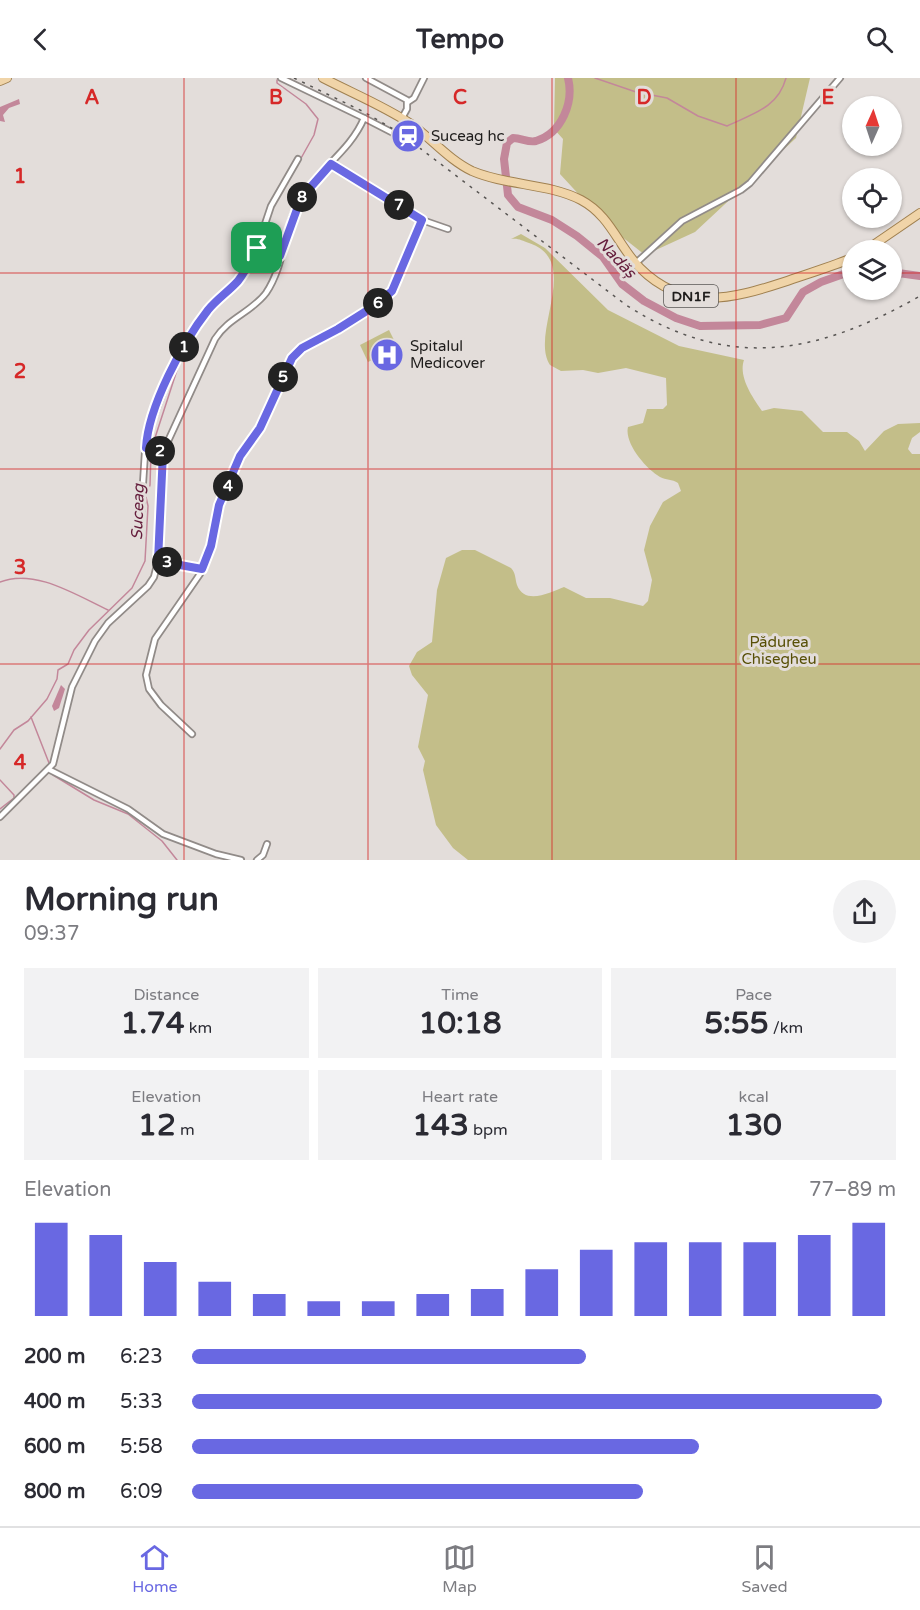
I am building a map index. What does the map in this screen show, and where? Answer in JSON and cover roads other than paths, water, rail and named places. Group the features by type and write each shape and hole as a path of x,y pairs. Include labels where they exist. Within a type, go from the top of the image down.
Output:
{"main road":[{"path":"0,81 8,78"},
{"name":"DN1F","path":"323,78 402,118 460,164 489,177 558,191 586,203 610,225 636,263 650,277 673,290 690,296 714,299 742,295 842,261"},
{"path":"881,240 920,213"}],"street":[{"path":"281,78 399,136"},
{"path":"366,78 404,97 408,102"},
{"path":"379,84 382,78"},
{"path":"402,118 408,102 414,98 424,78"},
{"path":"636,263 682,221 750,183 840,78"},
{"path":"0,817 50,770 72,687 99,634 148,586 154,577 158,561 161,451 215,339 227,324 263,296 272,281 301,198 331,164 364,118"},
{"path":"141,514 146,437 159,401 182,351 208,310 238,281 259,249 271,206 298,159"},
{"path":"331,164 422,220 448,229"},
{"path":"192,734 149,689 146,675 157,635 202,569 211,546 219,505 240,456 260,428 292,358 302,348 376,305 392,291 422,220"},
{"path":"259,249 280,256"},
{"path":"146,448 161,451"},
{"path":"158,561 202,569"},
{"path":"50,770 128,809 164,834 216,854 241,860"},
{"path":"257,860 263,855 267,844"}],"waterway":[{"name":"Nadăș","path":"568,78 567,106 564,116 553,131 536,141 513,138 507,143 504,159 508,195 518,207 552,220 577,236 603,257 622,284 644,301 676,318 700,326 760,325 786,318 803,292 842,275"},
{"path":"595,78 636,92 667,98 698,116 727,126 763,109 777,96 786,78"},
{"name":"Suceag","path":"277,80 277,83 306,104 318,119 314,135 300,160"},
{"name":"Suceag","path":"261,247 266,228"},
{"name":"Suceag","path":"252,262 259,251"},
{"name":"Nadăș","path":"902,274 920,276"},
{"name":"Suceag","path":"152,447 178,367 204,322 241,279"},
{"name":"Suceag","path":"0,749 14,730 28,721 47,699 57,679 58,670 68,664 74,650 89,630 132,588 145,561 148,506 146,497 150,485 151,452"},
{"path":"0,582 27,578 41,581 69,591 108,610"},
{"path":"31,717 49,763"},
{"path":"53,775 94,800 128,814 162,841 177,860"},
{"name":"Suceag","path":"0,780 14,795 14,798 0,809"}],"railway":[{"path":"294,78 362,111 400,133 626,305 664,326 701,340 738,347 774,347 810,342 846,331 882,316 920,296"}],"place":[{"name":"Suceag hc","path":"408,136"},
{"name":"Spitalul Medicover","path":"387,355"}],"park label":[{"name":"Pădurea Chisegheu","path":"779,650"}]}
